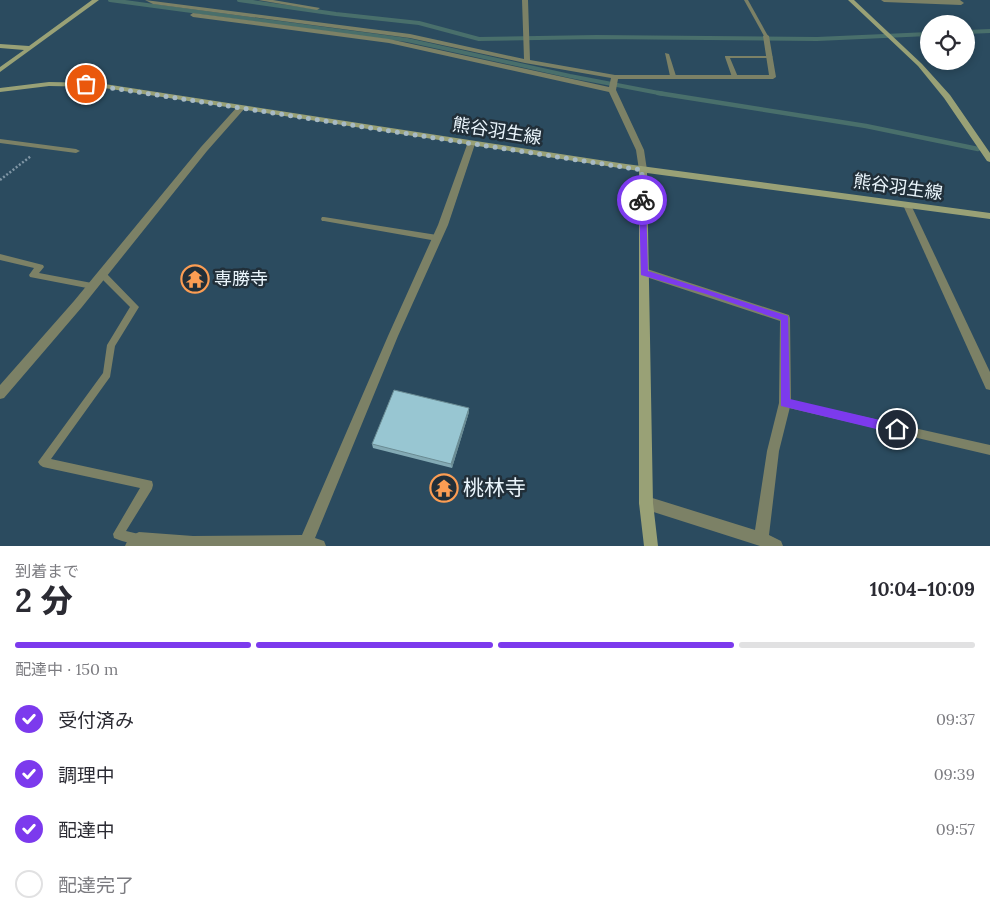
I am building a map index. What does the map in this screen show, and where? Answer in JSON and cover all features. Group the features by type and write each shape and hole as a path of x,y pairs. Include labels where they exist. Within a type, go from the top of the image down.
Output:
{"main road":[{"path":"0,70 96,0"},
{"path":"851,0 920,65 947,97 990,159"},
{"path":"0,46 30,48"},
{"name":"熊谷羽生線","path":"0,90 49,84 98,85 642,170 990,216"},
{"path":"642,170 646,503 651,546"}],"street":[{"path":"148,0 389,41 613,84 673,76 773,77 767,40"},
{"path":"261,0 316,10"},
{"path":"302,26 316,10 321,0"},
{"path":"525,0 527,59 525,61"},
{"path":"884,0 961,3 956,0"},
{"path":"193,15 410,36 525,61 613,84"},
{"path":"613,84 640,150 642,170"},
{"path":"0,394 102,274 204,149 241,108"},
{"path":"0,141 76,152"},
{"path":"136,543 313,544 393,336 437,238 471,144"},
{"path":"907,205 990,385"},
{"path":"644,272 785,318 785,403 773,451 761,538"},
{"path":"646,503 761,538 776,546"}],"lane":[{"path":"746,0 767,40"},
{"path":"667,54 673,76"},
{"path":"736,77 727,57 771,57"},
{"path":"324,219 437,238"},
{"path":"0,256 40,267 33,275 92,286"},
{"path":"102,274 135,307 111,345 107,374 44,462 148,485 118,534 136,543"},
{"path":"785,403 990,450"}],"path":[{"path":"0,180 42,147"}],"building":[{"path":"394,390 469,408 451,464 372,444"}],"waterway":[{"path":"110,0 407,40 570,76 663,94"},
{"path":"239,0 336,14 419,23 479,39 597,37 817,39 920,34"},
{"path":"975,32 990,31"},
{"path":"658,93 663,94"},
{"path":"663,94 866,126 978,149"}],"way so far":[{"path":"86,84 642,170 642,200"}],"place":[{"name":"専勝寺","path":"195,279"},
{"name":"桃林寺","path":"444,488"}],"route":[{"path":"642,200 644,272 785,318 785,403 897,429"}]}
